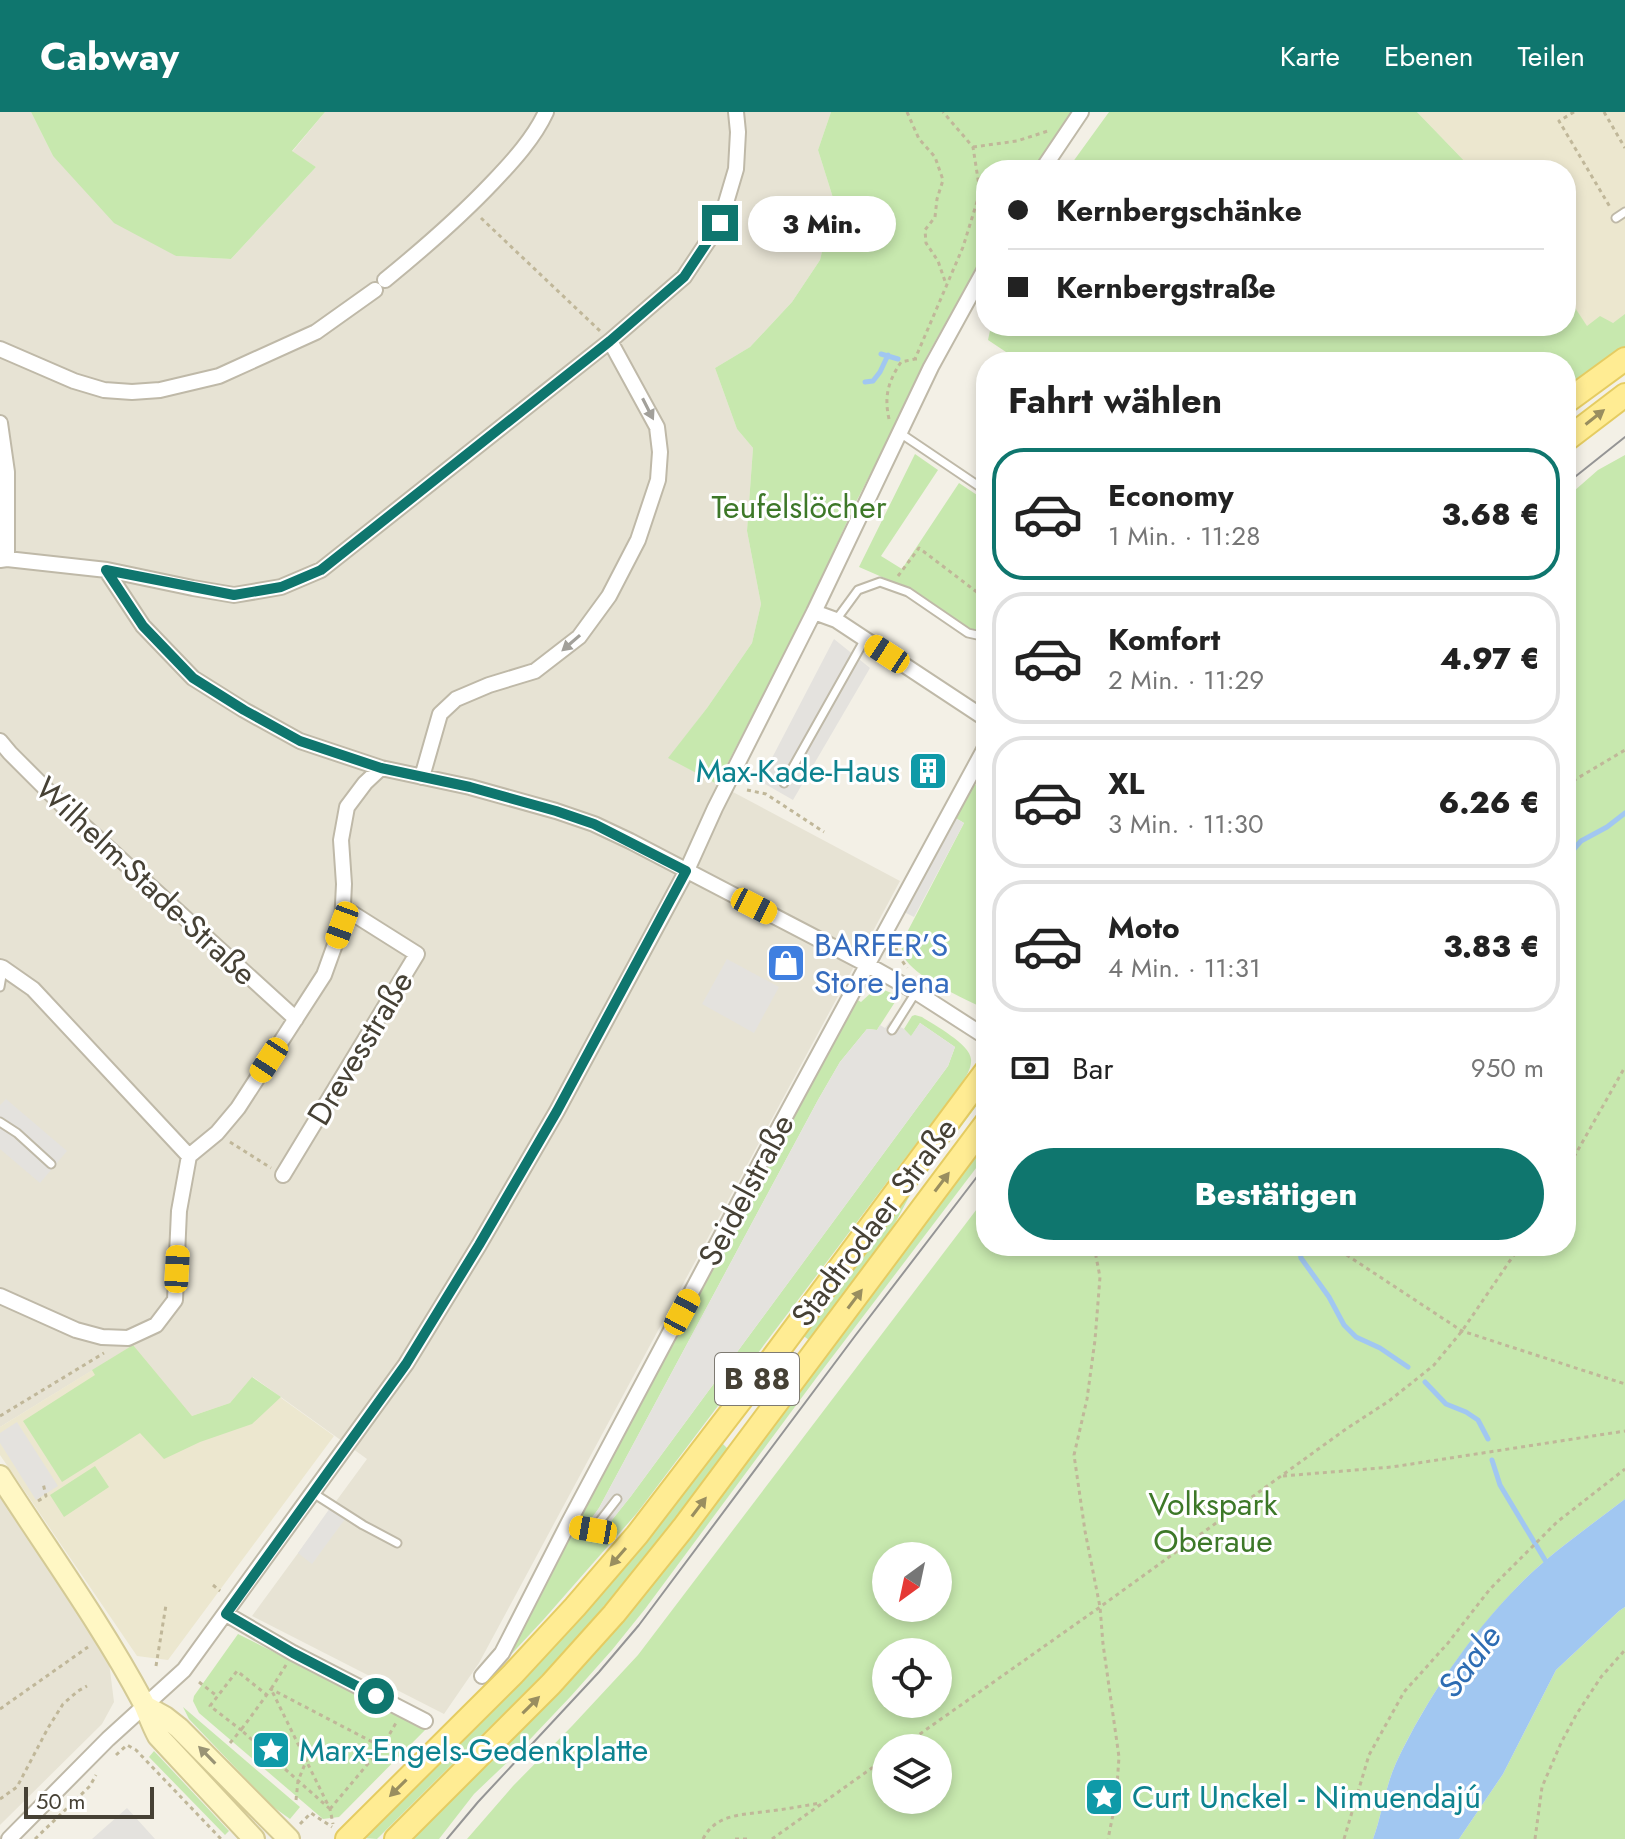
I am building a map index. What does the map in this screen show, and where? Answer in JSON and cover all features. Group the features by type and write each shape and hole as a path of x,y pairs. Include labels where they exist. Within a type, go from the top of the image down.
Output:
{"main road":[{"path":"1576,395 1625,359"},
{"path":"1576,432 1625,395"},
{"name":"Stadtrodaer Straße","path":"347,1839 513,1674 637,1535 976,1084"},
{"name":"Stadtrodaer Straße","path":"396,1839 551,1684 614,1614 718,1482 976,1136"}],"street":[{"path":"0,349 74,381 104,390 160,390 219,376 316,332 380,285 470,207 516,158 546,112"},
{"path":"0,423 7,472 4,559 106,570 234,595 281,587 321,570 610,341 684,277 720,223 736,169 736,112"},
{"path":"1049,160 1079,115"},
{"path":"9,1839 108,1739 184,1670 406,1364 557,1111 686,871 931,367 976,285"},
{"path":"422,777 440,714 456,699 535,671 579,637 609,596 638,540 658,480 660,452 657,427 610,341"},
{"path":"106,570 143,626 193,678 300,741 381,768 499,795 594,824 868,965 976,1031"},
{"path":"814,612 836,620 976,712"},
{"name":"Wilhelm-Stade-Straße","path":"0,741 73,816 296,1019"},
{"name":"Seidelstraße","path":"482,1676 502,1653 840,1014 976,765"},
{"path":"0,1296 76,1330 102,1337 128,1338 156,1325 175,1300 179,1211 189,1156 217,1133 238,1108 324,975 342,925 341,840 347,807 381,768"},
{"name":"Drevesstraße","path":"283,1175 417,954 344,908"},
{"path":"2,967 33,989 189,1156"},
{"path":"0,1476 104,1636 145,1706 158,1736 254,1839"},
{"path":"226,1614 293,1653 425,1721"},
{"path":"145,1706 179,1728 289,1839"}],"lane":[{"path":"1616,218 1625,212"},
{"path":"900,433 976,484"},
{"path":"836,620 858,590 880,582 908,592 968,633 976,635"},
{"path":"784,783 865,639"},
{"path":"0,987 2,967"},
{"path":"892,1030 916,992"},
{"path":"0,1122 51,1164"},
{"path":"313,1493 397,1543"},
{"path":"569,1522 576,1527 593,1530 617,1499"}],"path":[{"path":"907,112 919,139 935,157 943,180 935,217 925,230 926,243 938,261 946,284"},
{"path":"943,112 973,147 976,166"},
{"path":"1574,112 1559,121 1616,218"},
{"path":"1604,112 1625,148"},
{"path":"973,147 1017,141 1046,132 1079,115"},
{"path":"915,359 963,247 976,205"},
{"path":"470,207 610,341"},
{"path":"900,433 890,427 886,402 891,377 901,362 915,359 931,367"},
{"path":"755,502 766,522"},
{"path":"890,586 919,548 976,591"},
{"path":"1576,779 1625,750"},
{"path":"747,790 766,794 824,832"},
{"path":"896,945 897,953 910,972"},
{"path":"1576,1153 1625,1067"},
{"path":"217,1133 283,1175"},
{"path":"1096,1256 1100,1277 1095,1340 1087,1399 1074,1455 1100,1607 1119,1757 1116,1800 1108,1839"},
{"path":"1348,1256 1462,1331 1625,1384"},
{"path":"920,1734 1389,1401 1434,1365 1462,1331 1513,1256"},
{"path":"0,1416 128,1338"},
{"path":"1279,1477 1392,1467 1625,1431"},
{"path":"1344,1839 1369,1755 1404,1692 1490,1589 1557,1522 1625,1469"},
{"path":"33,1504 46,1496 43,1483"},
{"path":"213,1585 223,1593"},
{"path":"156,1666 166,1605"},
{"path":"0,1709 104,1636"},
{"path":"1535,1839 1542,1787 1561,1743 1601,1677 1625,1650"},
{"path":"230,1743 267,1695 293,1653"},
{"path":"267,1695 237,1671 210,1706 330,1809"},
{"path":"199,1682 217,1696"},
{"path":"0,1799 17,1787 63,1704 87,1686"},
{"path":"271,1689 382,1747"},
{"path":"271,1689 330,1809 333,1828 311,1813"},
{"path":"330,1809 382,1747 404,1710"},
{"path":"117,1755 127,1745 136,1750 221,1839"},
{"path":"296,1800 298,1781 307,1759"},
{"path":"772,1839 872,1768"},
{"path":"35,1839 90,1786 96,1775"},
{"path":"703,1839 715,1824 737,1814 824,1802"},
{"path":"735,1839 748,1839"}],"shaded area":[{"path":"0,112 31,112 53,156 176,256 231,259 316,167 292,152 325,112 831,112 818,150 834,201 820,260 792,302 750,347 715,368 737,429 753,448 747,531 761,604 752,643 669,758 900,881 479,1663 444,1714 252,1616 367,1459 253,1377 230,1403 192,1416 132,1346 0,1427"},
{"path":"1417,112 1625,112 1625,316 1613,323 1587,327 1576,310 1576,160 1463,160"},
{"path":"834,639 870,668 793,800 760,781"},
{"path":"954,817 964,823 914,917 904,912"},
{"path":"727,959 779,987 754,1033 702,1004"},
{"path":"890,1021 911,1036 920,1023 955,1047 948,1066 600,1535 589,1522 818,1100 840,1062 867,1029 877,1030 880,1025 885,1028"},
{"path":"6,1099 67,1151 40,1183 0,1149 0,1105"},
{"path":"133,1345 192,1416 230,1403 252,1377 334,1436 168,1660 137,1656 0,1455 0,1427"},
{"path":"17,1422 58,1486 36,1500 0,1443 0,1433"},
{"path":"0,1493 109,1662 114,1702 102,1724 0,1825"},
{"path":"330,1508 345,1519 312,1564 298,1553"},
{"path":"127,1808 155,1839 92,1839"}],"green space":[{"path":"31,112 325,112 292,151 316,167 231,259 176,256 114,223 53,156"},
{"name":"Teufelslöcher","path":"831,112 1071,112 1040,160 976,160 976,269 928,354 810,603 717,784 668,758 752,643 761,604 747,531 753,448 737,429 715,368 750,347 792,302 820,260 834,201 818,150"},
{"path":"1109,112 1417,112 1463,160 1074,160"},
{"path":"1576,309 1587,326 1600,316 1613,323 1625,314 1625,346 1576,380 1576,352 1006,352 988,340 989,336 1576,336"},
{"path":"915,454 938,470 881,556 902,569 959,483 976,494 976,631 914,591 859,567"},
{"name":"Volkspark Oberaue","path":"1625,455 1625,1499 1533,1572 1467,1645 1421,1715 1396,1763 1373,1839 467,1839 638,1655 976,1210 976,1256 1576,1256 1576,489 1598,470"},
{"path":"976,784 976,1004 918,972 904,957 901,944 964,823 954,817"},
{"path":"884,990 894,994 895,1002 877,1030 867,1029 840,1062 599,1508 589,1522 582,1524 580,1516 856,999 861,1002 873,991"},
{"path":"915,1015 951,1035 965,1047 971,1066 962,1083 637,1513 544,1619 502,1661 569,1537 590,1539 600,1535 948,1066 955,1047 920,1023 911,1037 904,1029"},
{"path":"976,1097 976,1106 910,1195 892,1229 809,1340 801,1334"},
{"path":"976,1152 976,1168 612,1650 517,1753 474,1794 439,1839 412,1839 579,1671 651,1586"},
{"path":"133,1345 192,1416 230,1403 252,1377 281,1397 252,1424 200,1442 164,1459 140,1433 62,1482 23,1421 95,1375 92,1370"},
{"path":"721,1442 728,1449 646,1556 568,1649 377,1839 362,1838"},
{"path":"95,1466 109,1487 64,1517 50,1495"},
{"path":"1625,1607 1625,1839 1459,1839 1503,1774 1556,1670"},
{"path":"238,1634 426,1729 339,1817 323,1819 199,1713 193,1701"},
{"path":"183,1707 300,1807 290,1819 272,1806 189,1719"},
{"path":"154,1751 229,1831 225,1835 149,1757"}],"water":[{"name":"Saale","path":"1625,1499 1625,1607 1556,1670 1503,1774 1459,1839 1373,1839 1396,1763 1421,1715 1467,1645 1533,1572"}],"waterway":[{"path":"881,354 898,359"},
{"path":"865,382 873,381 888,355"},
{"path":"1576,847 1625,813"},
{"path":"1301,1256 1344,1325 1356,1337 1380,1348 1408,1367"},
{"path":"1425,1382 1446,1404 1478,1420 1488,1439"},
{"path":"1492,1460 1500,1485 1548,1565"}],"tram line":[{"path":"1576,476 1625,437"},
{"path":"447,1839 639,1625 976,1178"}],"place":[{"name":"Max-Kade-Haus","path":"928,771"},
{"name":"BARFER’S Store Jena","path":"786,963"},
{"name":"Marx-Engels-Gedenkplatte","path":"271,1750"},
{"name":"Curt Unckel - Nimuendajú","path":"1104,1797"}],"route":[{"path":"376,1696 226,1614 406,1364 557,1111 686,871 594,824 556,811 470,787 381,768 300,741 193,678 143,626 106,570 234,595 281,587 321,570 610,341 684,277 720,223"}]}
